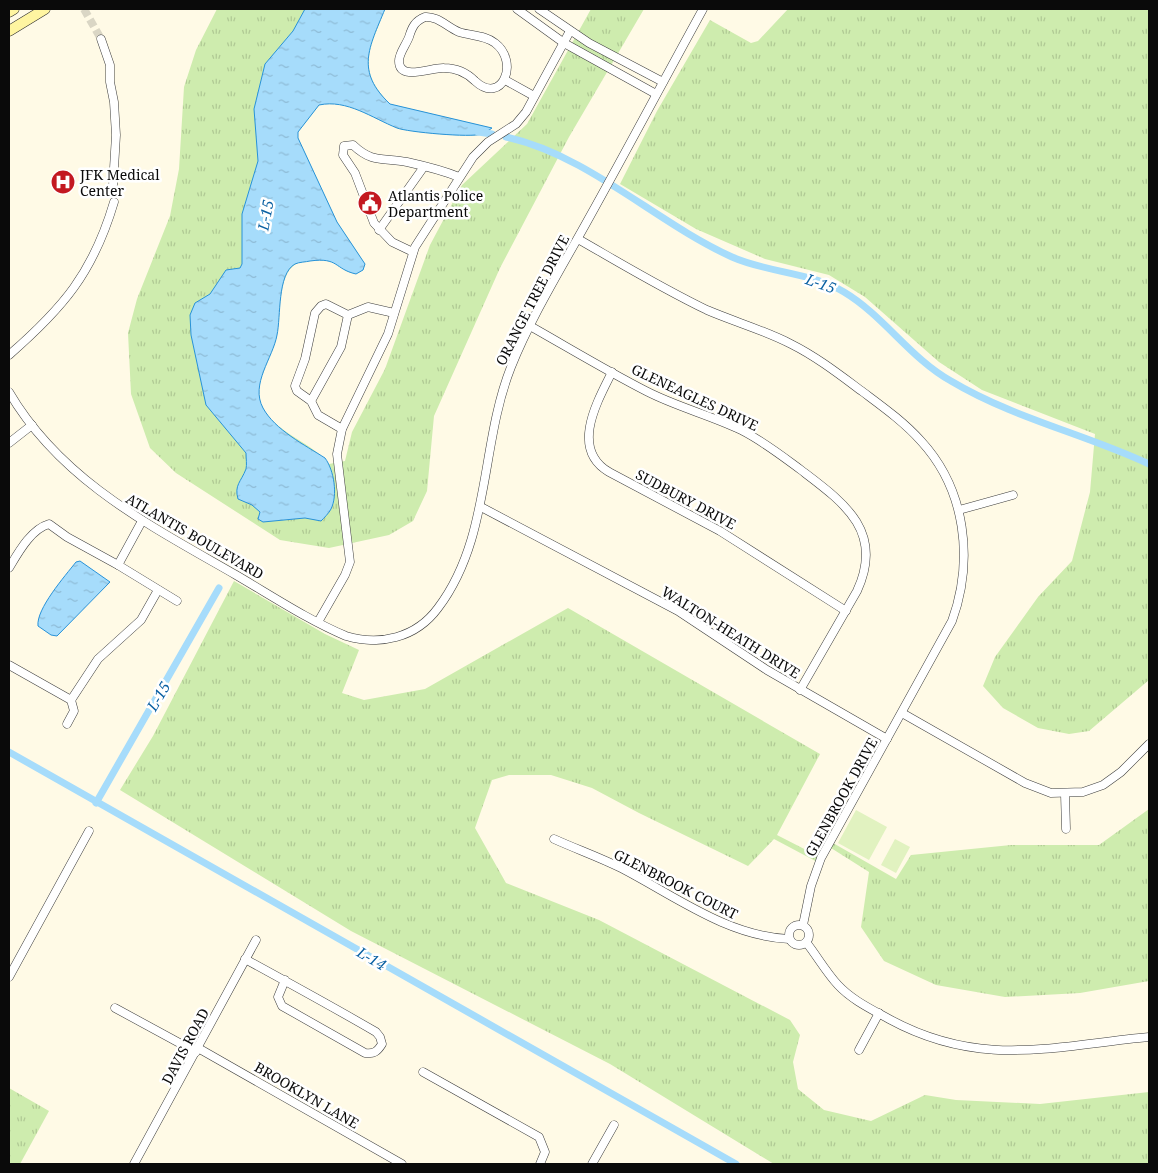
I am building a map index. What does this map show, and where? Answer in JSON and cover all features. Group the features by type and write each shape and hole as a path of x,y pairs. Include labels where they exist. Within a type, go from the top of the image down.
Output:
{"main road":[{"path":"9,12 14,9"},
{"path":"9,31 45,9"}],"street":[{"path":"520,9 564,42 656,94"},
{"path":"539,9 570,31 663,82"},
{"name":"ORANGE TREE DRIVE","path":"403,635 431,617 444,599 465,555 480,507 496,413 510,368 530,326 703,9"},
{"path":"434,18 459,32 485,38 494,43 506,60 508,70 505,80 498,86 486,88 455,69 433,68 407,72 399,64 398,59 413,25 420,19 434,18"},
{"path":"318,622 345,575 350,562 337,454 342,429 388,334 413,252 436,218 459,177 480,149 520,120 570,31"},
{"path":"101,39 110,65 110,82 114,102 116,135 113,185"},
{"path":"505,80 534,96"},
{"path":"413,252 392,242 374,223 354,173 343,155 344,146 352,145 375,160 406,162 423,168 437,168 459,177"},
{"path":"379,230 423,168"},
{"path":"9,355 53,316 78,284 97,250 114,202"},
{"name":"GLENBROOK DRIVE","path":"578,239 688,301 773,335 832,369 899,419 921,440 944,474 959,510 965,561 956,610 944,638 820,858 811,886 803,925 809,932 806,942 838,984 860,1003 928,1037 986,1050 1041,1051 1149,1037"},
{"path":"342,429 318,415 312,401 297,390 295,381 304,359 315,313 321,306 326,304 348,315 368,307 394,313"},
{"path":"312,401 341,347 348,315"},
{"name":"GLENEAGLES DRIVE","path":"530,326 670,402 725,423 759,440 846,506 860,529 865,559 859,586 800,690"},
{"name":"SUDBURY DRIVE","path":"612,372 595,408 588,432 590,451 601,467 720,531 846,611"},
{"name":"ATLANTIS BOULEVARD","path":"9,392 32,425 79,476 117,506 318,622 346,636 362,640 387,640 403,635"},
{"path":"9,443 32,425"},
{"path":"959,510 1013,496"},
{"name":"WALTON-HEATH DRIVE","path":"480,507 678,611 800,690 887,739"},
{"path":"118,565 142,521"},
{"path":"9,568 24,544 42,526 49,524 67,537 177,601"},
{"path":"71,700 98,659 141,620 158,590"},
{"path":"9,666 71,700 74,711 67,724"},
{"path":"902,713 1030,786 1051,793 1083,792 1103,785 1121,772 1149,744"},
{"path":"1066,794 1066,829"},
{"path":"9,977 90,832"},
{"name":"GLENBROOK COURT","path":"554,839 619,868 733,928 759,936 789,938"},
{"path":"803,925 792,926 789,938 797,945 806,942"},
{"name":"DAVIS ROAD","path":"134,1164 256,940"},
{"path":"246,959 285,980 376,1032 382,1044 378,1051 373,1054 366,1053 282,1006 278,998 285,980"},
{"name":"BROOKLYN LANE","path":"115,1008 197,1050 402,1164"},
{"path":"859,1050 879,1013"},
{"path":"423,1072 539,1138 545,1152 540,1164"},
{"path":"592,1164 614,1125"}],"green space":[{"path":"217,9 385,9 371,47 369,58 372,80 379,92 390,104 492,128 483,134 476,135 413,131 397,128 359,110 329,104 319,105 298,132 298,138 337,222 365,264 363,270 356,274 331,262 319,260 299,263 290,269 281,296 275,344 264,371 259,390 263,408 269,417 277,425 322,456 329,464 345,461 352,432 385,369 430,245 462,185 527,124 591,9 644,9 569,137 500,268 434,416 427,491 413,521 389,535 329,548 280,540 176,473 150,448 131,394 128,333 137,299 170,216 179,169 184,87 196,50"},
{"path":"788,9 1149,9 1149,680 1089,731 1069,734 1038,728 1003,708 983,686 995,657 1038,597 1072,561 1090,492 1095,434 982,390 939,362 865,297 829,275 765,259 696,229 620,184 657,111 710,20 751,43 758,41"},
{"path":"234,581 325,634 359,650 342,693 364,700 425,689 568,608 820,754 777,835 816,855 826,839 896,879 911,855 1011,845 1099,845 1149,809 1149,981 1080,993 1005,997 936,985 884,961 861,927 869,872 831,848 821,864 774,839 748,866 592,788 551,775 509,775 492,780 475,828 506,883 599,920 790,1020 800,1035 793,1062 798,1089 824,1110 871,1121 925,1095 956,1100 1040,1104 1149,1092 1149,1164 774,1164 610,1064 351,931 120,790 153,736"},
{"path":"856,810 887,827 869,860 838,843"},
{"path":"895,839 910,847 896,873 881,865"},
{"path":"9,1088 49,1111 20,1164 9,1164"}],"water":[{"path":"305,9 385,9 370,47 368,59 372,81 379,92 390,104 492,128 483,134 476,135 413,131 397,128 359,110 329,104 319,105 298,132 298,138 337,222 365,264 363,270 356,274 331,262 319,260 300,262 289,269 285,277 282,286 277,335 261,380 260,399 268,416 275,423 325,458 331,469 335,490 331,509 321,521 305,518 263,522 258,519 260,512 252,505 238,499 237,487 246,467 246,453 206,405 191,335 190,315 195,303 210,294 226,270 240,268 242,264 242,214 258,161 254,109 265,64 293,31"},
{"path":"80,561 110,582 57,636 51,635 38,626 42,611 59,584 76,562"}],"waterway":[{"name":"L-15","path":"478,132 492,134"},
{"name":"L-15","path":"506,137 537,146 566,159 622,191 704,243 732,257 818,280 844,292 872,313 936,372 975,394 1024,416 1125,453 1149,464"},
{"name":"L-15","path":"96,803 219,588"},
{"name":"L-14","path":"9,752 736,1164"}],"tunnel":[{"path":"84,9 101,39"}],"place":[{"name":"JFK Medical Center","path":"63,182"},
{"name":"Atlantis Police Department","path":"370,203"}]}
